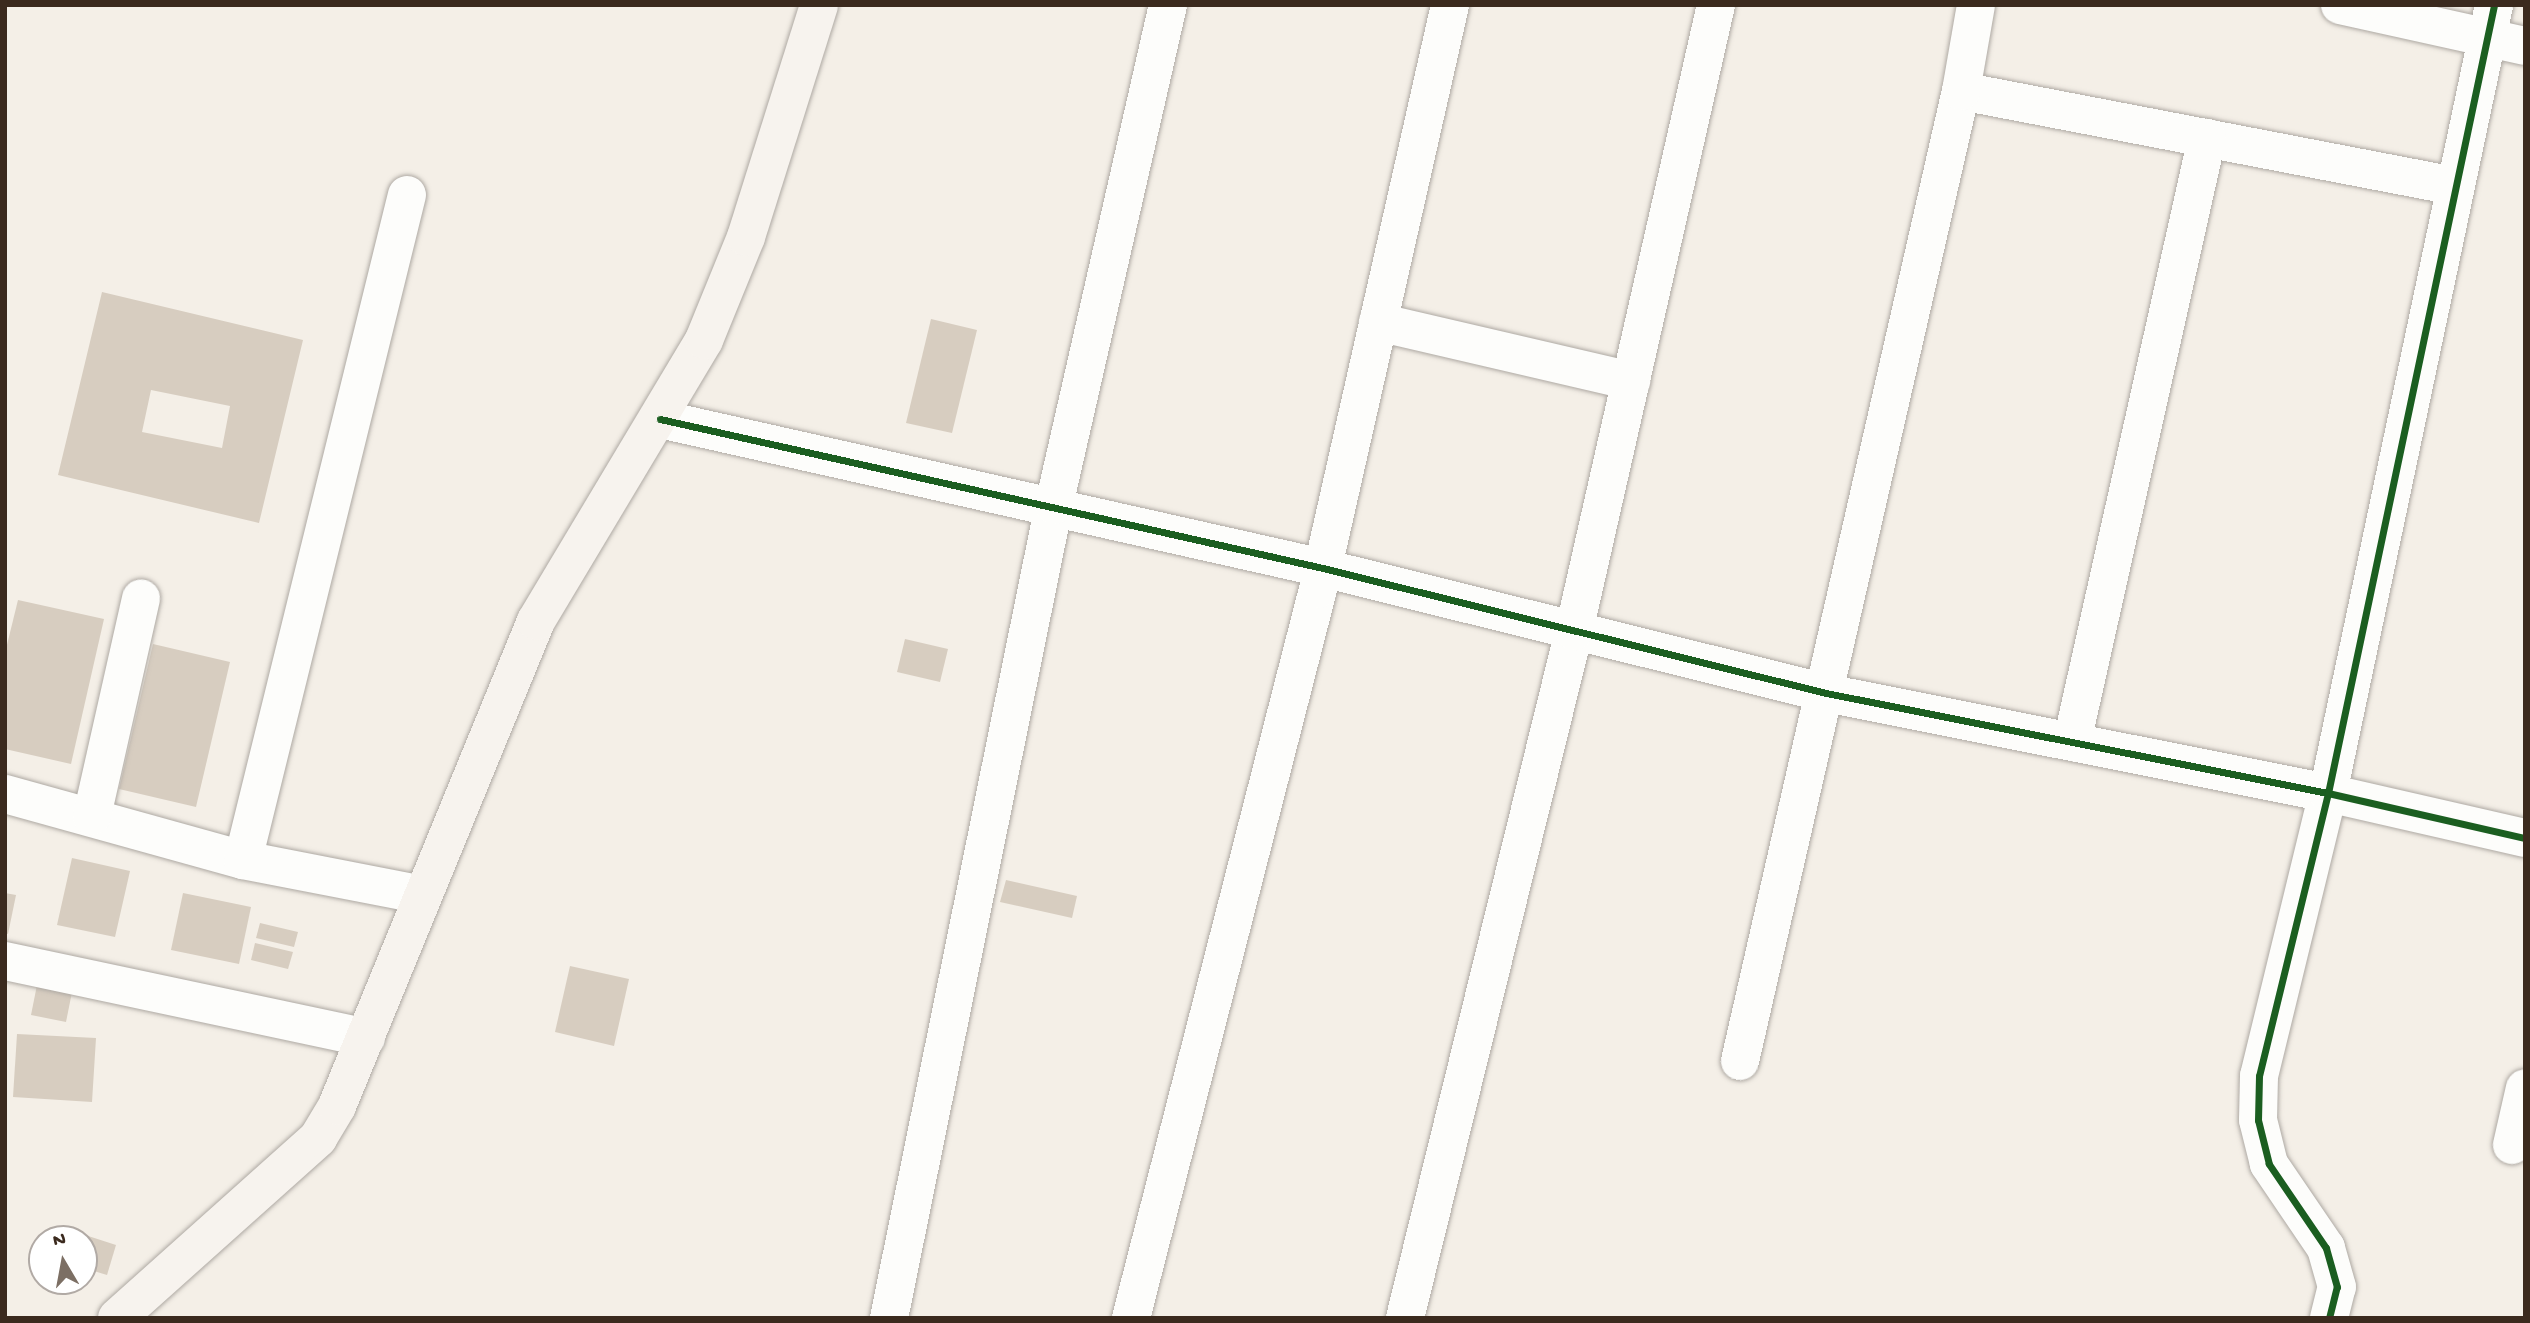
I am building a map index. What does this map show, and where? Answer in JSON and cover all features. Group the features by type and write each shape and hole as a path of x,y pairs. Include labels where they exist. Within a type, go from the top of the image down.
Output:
{"main road":[{"path":"117,1318 318,1138 366,1038 536,621 660,419 704,340 746,237 818,5"}],"street":[{"path":"889,1318 1054,505 1168,5"},
{"path":"1131,1318 1323,568 1450,5"},
{"path":"1405,1318 1574,631 1716,5"},
{"path":"1740,1060 1826,693 1961,91 1976,5"},
{"path":"2340,5 2490,22 2525,46"},
{"path":"2329,1318 2337,1287 2326,1248 2269,1164 2258,1121 2259,1076 2328,793 2490,22"},
{"path":"1961,91 2455,186"},
{"path":"2072,742 2207,138"},
{"path":"243,860 407,195"},
{"path":"1378,322 1631,381"},
{"path":"660,419 1054,505 1323,568 1826,693 2328,793 2525,838"},
{"path":"92,816 141,598"},
{"path":"5,794 243,860 423,895"},
{"path":"5,961 366,1038"},
{"path":"2512,1145 2525,1088"}],"building":[{"path":"102,292 303,340 259,523 58,475","holes":["151,390 230,406 222,448 142,432"]},
{"path":"931,319 977,330 952,433 906,423"},
{"path":"18,600 104,619 71,764 5,749 5,653"},
{"path":"905,639 948,649 940,682 897,672"},
{"path":"153,644 230,662 196,807 119,789"},
{"path":"72,858 130,871 115,937 57,925"},
{"path":"1006,880 1077,896 1072,918 1000,902"},
{"path":"5,893 16,895 8,934 5,933"},
{"path":"183,893 251,907 239,964 171,950"},
{"path":"260,923 298,932 294,947 256,938"},
{"path":"255,943 293,952 288,969 251,960"},
{"path":"570,966 629,979 614,1046 555,1032"},
{"path":"39,975 74,982 66,1022 31,1015"},
{"path":"17,1034 96,1038 92,1102 13,1097"},
{"path":"98,1239 116,1245 107,1275 98,1272"}],"cycle path":[{"path":"2329,1318 2337,1287 2326,1248 2269,1164 2258,1120 2259,1076 2328,793 2494,5"},
{"path":"660,419 1323,568 1826,693 2328,793 2525,838"}]}
